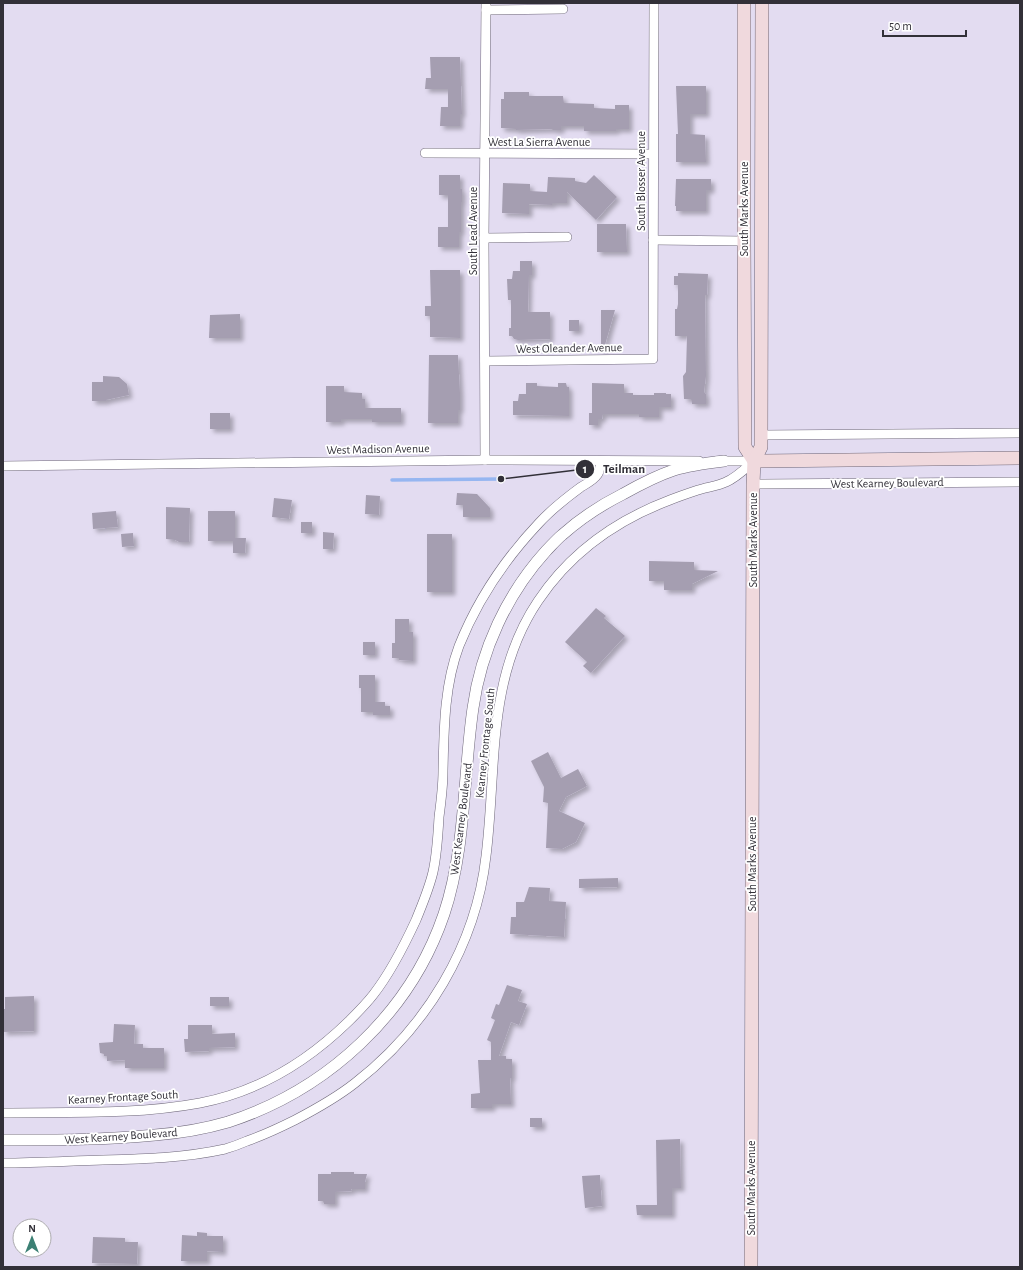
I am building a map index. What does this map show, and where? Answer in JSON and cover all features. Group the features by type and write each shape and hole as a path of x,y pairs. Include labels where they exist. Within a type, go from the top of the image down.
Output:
{"main road":[{"name":"South Marks Avenue","path":"744,3 745,447 754,461"},
{"name":"South Marks Avenue","path":"751,1267 754,461 761,447 762,3"},
{"name":"West Kearney Boulevard","path":"754,461 1020,458"}],"street":[{"name":"South Blosser Avenue","path":"653,359 654,3"},
{"path":"486,6 563,9"},
{"name":"South Lead Avenue","path":"486,6 484,238 486,460"},
{"name":"West La Sierra Avenue","path":"425,153 653,154"},
{"path":"484,238 567,238"},
{"path":"653,240 744,241"},
{"name":"West Oleander Avenue","path":"485,361 653,359"},
{"path":"761,435 1020,433"},
{"name":"West Madison Avenue","path":"3,466 486,460 754,461"},
{"name":"Kearney Frontage South","path":"3,1113 165,1109 202,1103 246,1091 270,1079 311,1054 331,1038 372,996 404,947 422,904 432,872 437,844 443,776 446,709 450,681 461,643 475,611 486,591 517,548 540,522 561,503 598,474 601,461"},
{"name":"West Kearney Boulevard","path":"3,1140 137,1137 179,1133 225,1123 256,1112 295,1093 333,1068 351,1053 384,1019 408,987 428,952 443,916 454,880 460,839 473,705 480,673 499,620 514,594 529,571 560,536 607,502 641,484 673,470 724,461"},
{"name":"Kearney Frontage South","path":"3,1163 154,1159 190,1155 229,1148 275,1130 322,1106 354,1084 391,1052 421,1017 436,995 458,956 471,923 480,891 486,857 500,697 507,667 523,624 553,581 570,562 588,546 627,519 646,509 694,491 728,482 754,461"},
{"name":"West Kearney Boulevard","path":"754,484 1020,482"}],"building":[{"path":"430,57 460,57 462,114 460,114 460,126 440,126 441,107 448,107 448,89 425,89 426,78 431,78"},
{"path":"676,86 706,86 706,114 690,114 690,134 705,135 706,162 676,162 676,134 678,134"},
{"path":"504,92 529,92 529,96 563,96 564,103 594,104 594,108 615,109 615,105 629,105 629,129 616,129 616,131 584,131 584,126 561,126 561,130 516,130 501,128 501,99 504,99"},
{"path":"439,175 460,175 462,202 459,247 438,247 438,227 448,227 448,195 439,195"},
{"path":"594,175 617,197 596,220 567,192 567,203 552,203 552,205 529,204 529,214 502,213 503,183 530,184 530,191 547,192 548,177 575,178 575,181 586,183"},
{"path":"676,179 711,179 711,190 706,190 706,211 676,211"},
{"path":"597,224 626,224 627,252 597,252"},
{"path":"520,261 532,261 532,275 529,275 528,312 550,312 550,339 518,340 514,339 512,336 509,336 509,328 511,328 511,300 508,300 507,279 512,279 513,271 520,271"},
{"path":"430,270 460,270 460,338 430,337 430,316 425,316 425,306 431,306"},
{"path":"678,273 708,274 707,295 705,295 706,376 704,392 706,394 706,404 692,404 691,399 684,399 683,376 686,372 687,336 675,336 675,309 677,309 678,304 678,285 674,285 674,276 678,276"},
{"path":"601,310 615,310 603,352 601,351"},
{"path":"240,314 240,338 209,338 210,315"},
{"path":"569,320 579,320 579,331 569,331"},
{"path":"429,355 458,355 460,410 458,410 458,423 428,423"},
{"path":"103,376 119,377 127,384 129,395 106,401 92,401 92,382 103,382"},
{"path":"526,383 537,383 537,386 558,387 558,383 566,383 567,387 569,387 569,416 513,415 513,401 518,401 519,394 526,394"},
{"path":"592,383 624,384 624,393 633,393 633,395 654,395 654,393 671,394 671,407 659,407 659,417 639,417 639,414 603,414 602,419 598,419 598,425 589,425 589,413 592,413"},
{"path":"326,386 344,386 344,392 362,393 362,399 365,399 365,408 401,408 401,422 372,422 372,419 341,419 341,422 326,422"},
{"path":"210,413 230,413 230,429 210,429"},
{"path":"457,493 477,494 490,508 490,517 463,517 463,505 456,505"},
{"path":"366,495 380,496 379,515 365,514"},
{"path":"274,498 292,500 289,519 272,517"},
{"path":"166,507 190,508 189,542 179,542 166,539"},
{"path":"116,511 118,527 93,529 92,513"},
{"path":"208,511 235,511 235,538 246,538 245,553 233,553 233,541 208,541"},
{"path":"301,522 312,522 312,533 301,533"},
{"path":"323,532 334,533 333,549 323,549"},
{"path":"133,533 134,546 122,547 121,534"},
{"path":"427,534 452,534 452,592 427,592"},
{"path":"649,561 694,562 694,570 718,571 692,584 692,590 664,590 664,581 649,581"},
{"path":"596,608 606,616 604,618 625,636 591,673 583,666 587,662 565,642"},
{"path":"395,619 409,619 409,632 413,632 413,661 392,658 392,643 395,643"},
{"path":"363,642 375,642 375,655 363,655"},
{"path":"359,675 375,675 375,702 385,702 385,706 390,706 390,715 373,715 373,712 361,712 361,688 359,688"},
{"path":"548,752 561,778 578,769 587,786 566,797 559,811 585,823 576,842 562,849 546,848 548,803 543,802 544,787 531,761"},
{"path":"618,878 618,887 579,888 579,879"},
{"path":"529,887 550,888 549,901 566,902 564,937 510,934 511,917 516,917 516,902 524,902"},
{"path":"507,985 522,990 518,1001 527,1004 519,1025 511,1022 499,1056 506,1056 506,1059 512,1059 512,1078 510,1078 511,1104 492,1104 492,1108 471,1108 471,1094 480,1093 478,1060 491,1060 491,1042 487,1040 495,1020 491,1018 496,1004 499,1005"},
{"path":"34,996 34,1031 3,1032 3,1009 5,1009 5,997"},
{"path":"210,997 229,997 229,1006 210,1006"},
{"path":"114,1024 135,1025 134,1044 143,1044 143,1048 164,1048 164,1068 125,1068 125,1060 107,1061 107,1056 100,1053 99,1043 113,1042"},
{"path":"188,1025 212,1025 212,1034 235,1033 235,1047 209,1048 209,1051 185,1052 184,1039 188,1039"},
{"path":"530,1118 542,1118 542,1127 530,1127"},
{"path":"680,1139 681,1188 672,1188 672,1215 637,1215 636,1205 657,1205 656,1140"},
{"path":"331,1172 354,1172 354,1174 367,1174 365,1189 351,1189 352,1191 335,1192 335,1204 324,1204 323,1201 318,1201 318,1174 331,1174"},
{"path":"600,1175 602,1206 585,1208 582,1176"},
{"path":"197,1232 207,1233 207,1236 223,1236 223,1252 207,1251 207,1261 181,1261 182,1235 197,1236"},
{"path":"93,1237 125,1238 125,1242 138,1242 137,1264 92,1263"}],"waterway":[{"path":"392,480 501,479"}],"place":[{"name":"Teilman","path":"501,479"}]}
